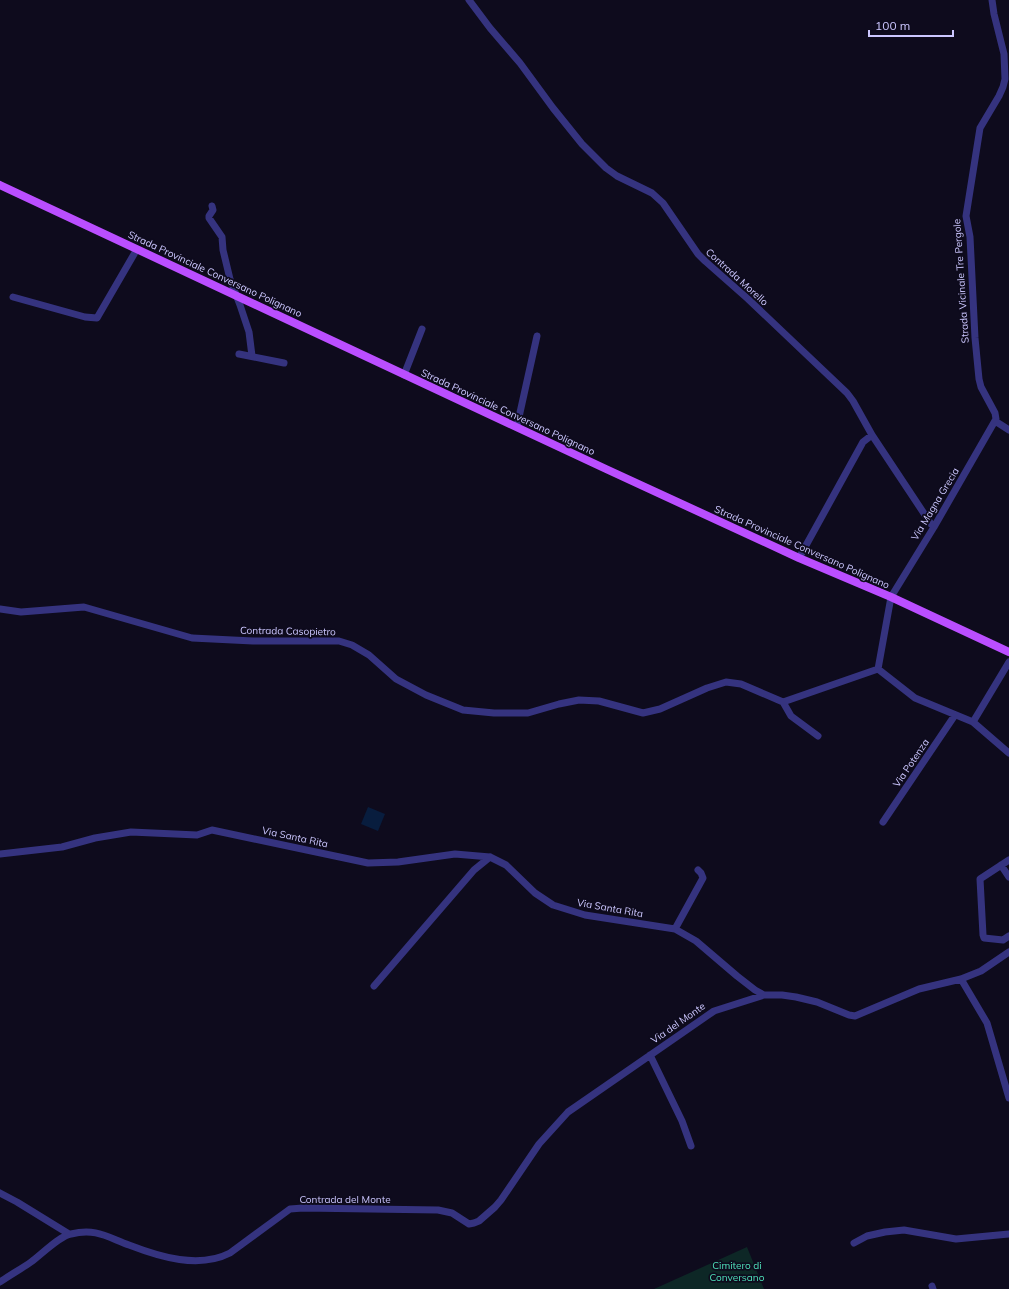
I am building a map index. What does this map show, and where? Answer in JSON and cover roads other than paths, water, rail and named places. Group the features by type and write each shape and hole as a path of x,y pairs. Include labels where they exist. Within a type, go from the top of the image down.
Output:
{"main road":[{"name":"Strada Provinciale Conversano Polignano","path":"0,185 798,558 891,597 1009,652"}],"street":[{"name":"Contrada Morello","path":"469,0 490,28 520,63 553,108 593,155 612,172 652,193 664,203 701,258 748,300 847,394 853,401 872,435 934,527"},
{"name":"Strada Vicinale Tre Pergole","path":"992,0 1004,54 1005,79 999,96 980,128 966,216 971,241 975,338 978,371 981,387 995,413 995,421"},
{"path":"212,206 213,210 209,218 222,238 229,272 248,332 252,356"},
{"path":"13,297 93,319 97,318 99,317 137,249"},
{"path":"404,375 422,329"},
{"path":"517,426 537,336"},
{"path":"239,354 284,363"},
{"path":"995,421 1008,427"},
{"name":"Via Magna Grecia","path":"891,597 934,527 995,421"},
{"path":"798,558 864,442 872,435"},
{"path":"878,669 891,597"},
{"name":"Contrada Casopietro","path":"0,609 21,612 84,607 192,638 253,642 339,641 352,645 369,655 396,679 426,695 462,710 494,713 528,713 579,700 599,701 643,713 660,709 707,688 726,682 741,684 783,702"},
{"path":"973,722 1009,662"},
{"path":"818,736 791,716 783,702 878,669"},
{"path":"878,669 915,698 973,722 1009,753"},
{"name":"Via Potenza","path":"883,822 955,715"},
{"name":"Via Santa Rita","path":"0,854 62,847 95,838 131,832 197,835 212,830 368,863 398,862 455,854 490,857 506,864 542,899 568,910 585,915 675,929 696,941 737,976 764,995"},
{"path":"374,986 474,870 490,857"},
{"path":"1009,860 980,879 982,935 984,938 1003,940 1009,936"},
{"path":"1001,866 1009,877"},
{"path":"675,929 703,878 698,870"},
{"path":"764,995 796,997 817,1002 849,1015 856,1016 919,989 961,979 981,971 1009,952"},
{"path":"961,979 987,1023 1009,1098"},
{"name":"Via del Monte","path":"650,1055 714,1011 764,995"},
{"path":"650,1055 682,1121 690,1146"},
{"name":"Contrada del Monte","path":"0,1282 30,1263 60,1239 69,1234 98,1232 164,1257 177,1260 196,1260 220,1258 249,1240 290,1210 303,1208 438,1210 452,1213 469,1224 474,1223 488,1214 501,1200 539,1144 568,1112 650,1055"},
{"path":"0,1193 69,1234"},
{"path":"854,1243 867,1236 904,1230 956,1239 1009,1234"}],"water":[{"path":"368,807 385,814 378,831 361,824"}],"park label":[{"name":"Cimitero di Conversano","path":"737,1270"}]}
